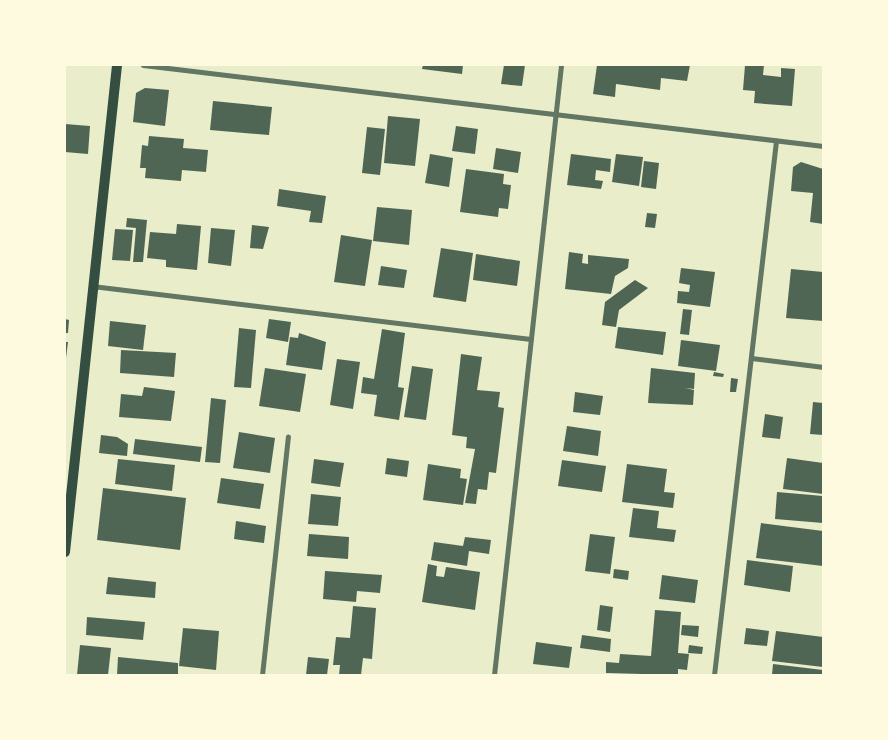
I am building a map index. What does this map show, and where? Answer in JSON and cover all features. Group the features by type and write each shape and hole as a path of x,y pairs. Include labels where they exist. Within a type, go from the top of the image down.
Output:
{"main road":[{"path":"65,552 90,286 117,65"}],"street":[{"path":"143,65 823,146"},
{"path":"494,675 561,65"},
{"path":"714,675 776,140"},
{"path":"90,286 531,339"},
{"path":"751,358 823,367"},
{"path":"262,675 288,436"}],"building":[{"path":"423,65 463,65 462,74 422,69"},
{"path":"504,65 525,65 522,86 501,84"},
{"path":"597,65 690,65 687,81 661,78 660,90 616,84 615,97 593,94"},
{"path":"745,65 764,65 763,75 781,77 781,68 795,69 792,106 754,103 755,91 743,90"},
{"path":"145,88 169,90 165,126 133,122 136,93"},
{"path":"213,101 272,107 269,135 210,130"},
{"path":"388,116 420,119 415,166 384,163"},
{"path":"65,124 90,126 88,154 65,152"},
{"path":"456,126 478,129 475,154 452,151"},
{"path":"367,127 385,129 380,175 362,173"},
{"path":"149,136 184,139 183,148 208,150 206,172 182,170 181,181 145,178 146,168 140,168 142,145 148,146"},
{"path":"496,148 521,152 518,173 493,169"},
{"path":"430,154 453,158 449,187 425,183"},
{"path":"571,154 611,159 610,172 596,170 595,180 603,181 601,189 567,185"},
{"path":"616,154 643,157 639,186 612,182"},
{"path":"644,161 659,163 656,189 641,187"},
{"path":"801,162 823,169 823,224 810,222 813,193 791,191 793,167"},
{"path":"466,169 504,174 503,184 511,185 508,209 499,208 498,217 460,212"},
{"path":"279,189 326,196 322,223 309,222 311,211 277,206"},
{"path":"377,207 412,210 409,245 373,241"},
{"path":"647,213 657,214 655,228 645,227"},
{"path":"127,218 147,220 143,262 133,262 136,228 126,227"},
{"path":"177,224 201,226 197,270 166,267 166,260 147,258 150,232 176,234"},
{"path":"252,225 269,227 263,249 250,248"},
{"path":"211,228 235,230 231,266 208,263"},
{"path":"115,229 133,230 130,261 112,260"},
{"path":"341,235 372,240 365,286 334,282"},
{"path":"441,248 473,253 466,302 433,297"},
{"path":"569,252 583,254 582,263 588,264 588,255 629,259 628,268 615,276 611,294 565,289"},
{"path":"476,254 520,261 517,286 473,280"},
{"path":"381,266 407,270 404,288 378,285"},
{"path":"681,268 715,272 710,307 677,303 678,291 689,292 690,285 679,283"},
{"path":"791,269 823,272 823,321 786,318"},
{"path":"635,280 648,288 619,310 616,327 602,325 605,302"},
{"path":"683,309 692,310 689,335 680,334"},
{"path":"65,319 69,320 68,333 65,333"},
{"path":"269,319 291,322 288,342 266,338"},
{"path":"110,321 146,325 143,350 108,346"},
{"path":"618,327 666,332 663,355 615,348"},
{"path":"239,328 256,330 251,388 234,387"},
{"path":"382,329 405,333 398,387 404,388 399,420 374,416 377,395 361,393 363,377 374,379"},
{"path":"299,333 326,342 322,370 286,365 290,337 298,338"},
{"path":"681,340 720,345 716,371 678,366"},
{"path":"65,342 68,342 66,358 65,358"},
{"path":"121,350 176,353 174,377 120,373"},
{"path":"461,354 482,357 477,390 500,392 498,407 504,408 496,473 489,472 487,490 478,489 476,504 465,503 475,449 466,448 467,437 452,435"},
{"path":"337,359 360,362 353,409 330,405"},
{"path":"412,366 433,369 426,420 404,417"},
{"path":"265,368 306,374 300,412 259,406"},
{"path":"651,368 695,373 694,389 685,388 694,390 693,405 648,403"},
{"path":"714,372 724,374 723,377 713,376"},
{"path":"731,378 738,379 736,392 730,392"},
{"path":"144,387 175,391 171,421 119,417 121,394 142,396"},
{"path":"575,392 603,396 600,415 573,412"},
{"path":"211,398 226,400 220,463 205,462"},
{"path":"813,402 823,403 823,435 810,434"},
{"path":"765,414 783,417 780,439 762,437"},
{"path":"567,426 601,431 598,456 563,451"},
{"path":"239,432 275,438 270,473 233,468"},
{"path":"101,435 117,437 128,444 127,456 99,453"},
{"path":"135,439 202,447 200,462 133,454"},
{"path":"387,458 409,461 407,477 385,474"},
{"path":"787,458 823,463 823,494 783,489"},
{"path":"118,459 175,465 172,491 115,484"},
{"path":"314,459 344,463 340,487 311,483"},
{"path":"562,460 606,466 602,492 558,486"},
{"path":"428,464 461,469 460,478 467,479 463,505 423,500"},
{"path":"627,464 667,469 664,492 675,493 673,508 622,502"},
{"path":"221,478 264,484 260,509 217,503"},
{"path":"103,488 186,498 180,550 97,540"},
{"path":"777,492 823,496 823,523 775,519"},
{"path":"311,494 341,497 338,526 308,524"},
{"path":"633,508 659,511 657,528 676,530 674,542 629,537"},
{"path":"236,521 266,526 264,543 234,539"},
{"path":"761,523 823,531 823,566 756,558"},
{"path":"309,534 349,537 348,559 307,556"},
{"path":"590,534 615,537 610,574 585,571"},
{"path":"465,537 491,540 489,554 469,551 467,566 431,560 434,542 463,546"},
{"path":"747,560 793,566 790,592 744,585"},
{"path":"428,564 437,566 436,576 444,577 446,567 480,572 475,610 422,602"},
{"path":"614,569 629,571 628,580 613,578"},
{"path":"325,571 382,575 380,593 357,591 356,602 323,599"},
{"path":"662,575 698,580 695,603 659,599"},
{"path":"108,577 156,582 155,598 106,594"},
{"path":"600,605 613,607 610,632 597,630"},
{"path":"353,606 376,608 372,659 363,658 361,675 339,675 340,665 333,665 336,637 350,638"},
{"path":"655,610 681,612 678,653 689,654 687,670 678,669 678,675 606,673 606,662 619,663 620,654 651,656"},
{"path":"87,617 145,622 143,640 86,635"},
{"path":"682,625 699,626 698,637 681,635"},
{"path":"183,628 219,631 216,670 179,666"},
{"path":"746,628 769,631 767,646 744,644"},
{"path":"776,631 823,637 823,667 772,661"},
{"path":"582,635 611,639 610,652 580,648"},
{"path":"536,642 572,647 569,668 533,664"},
{"path":"80,645 111,648 108,675 77,675"},
{"path":"689,645 703,647 702,654 688,653"},
{"path":"118,657 178,663 178,675 117,675"},
{"path":"308,657 329,659 327,675 306,675"},
{"path":"773,664 823,670 823,675 772,675"}]}
